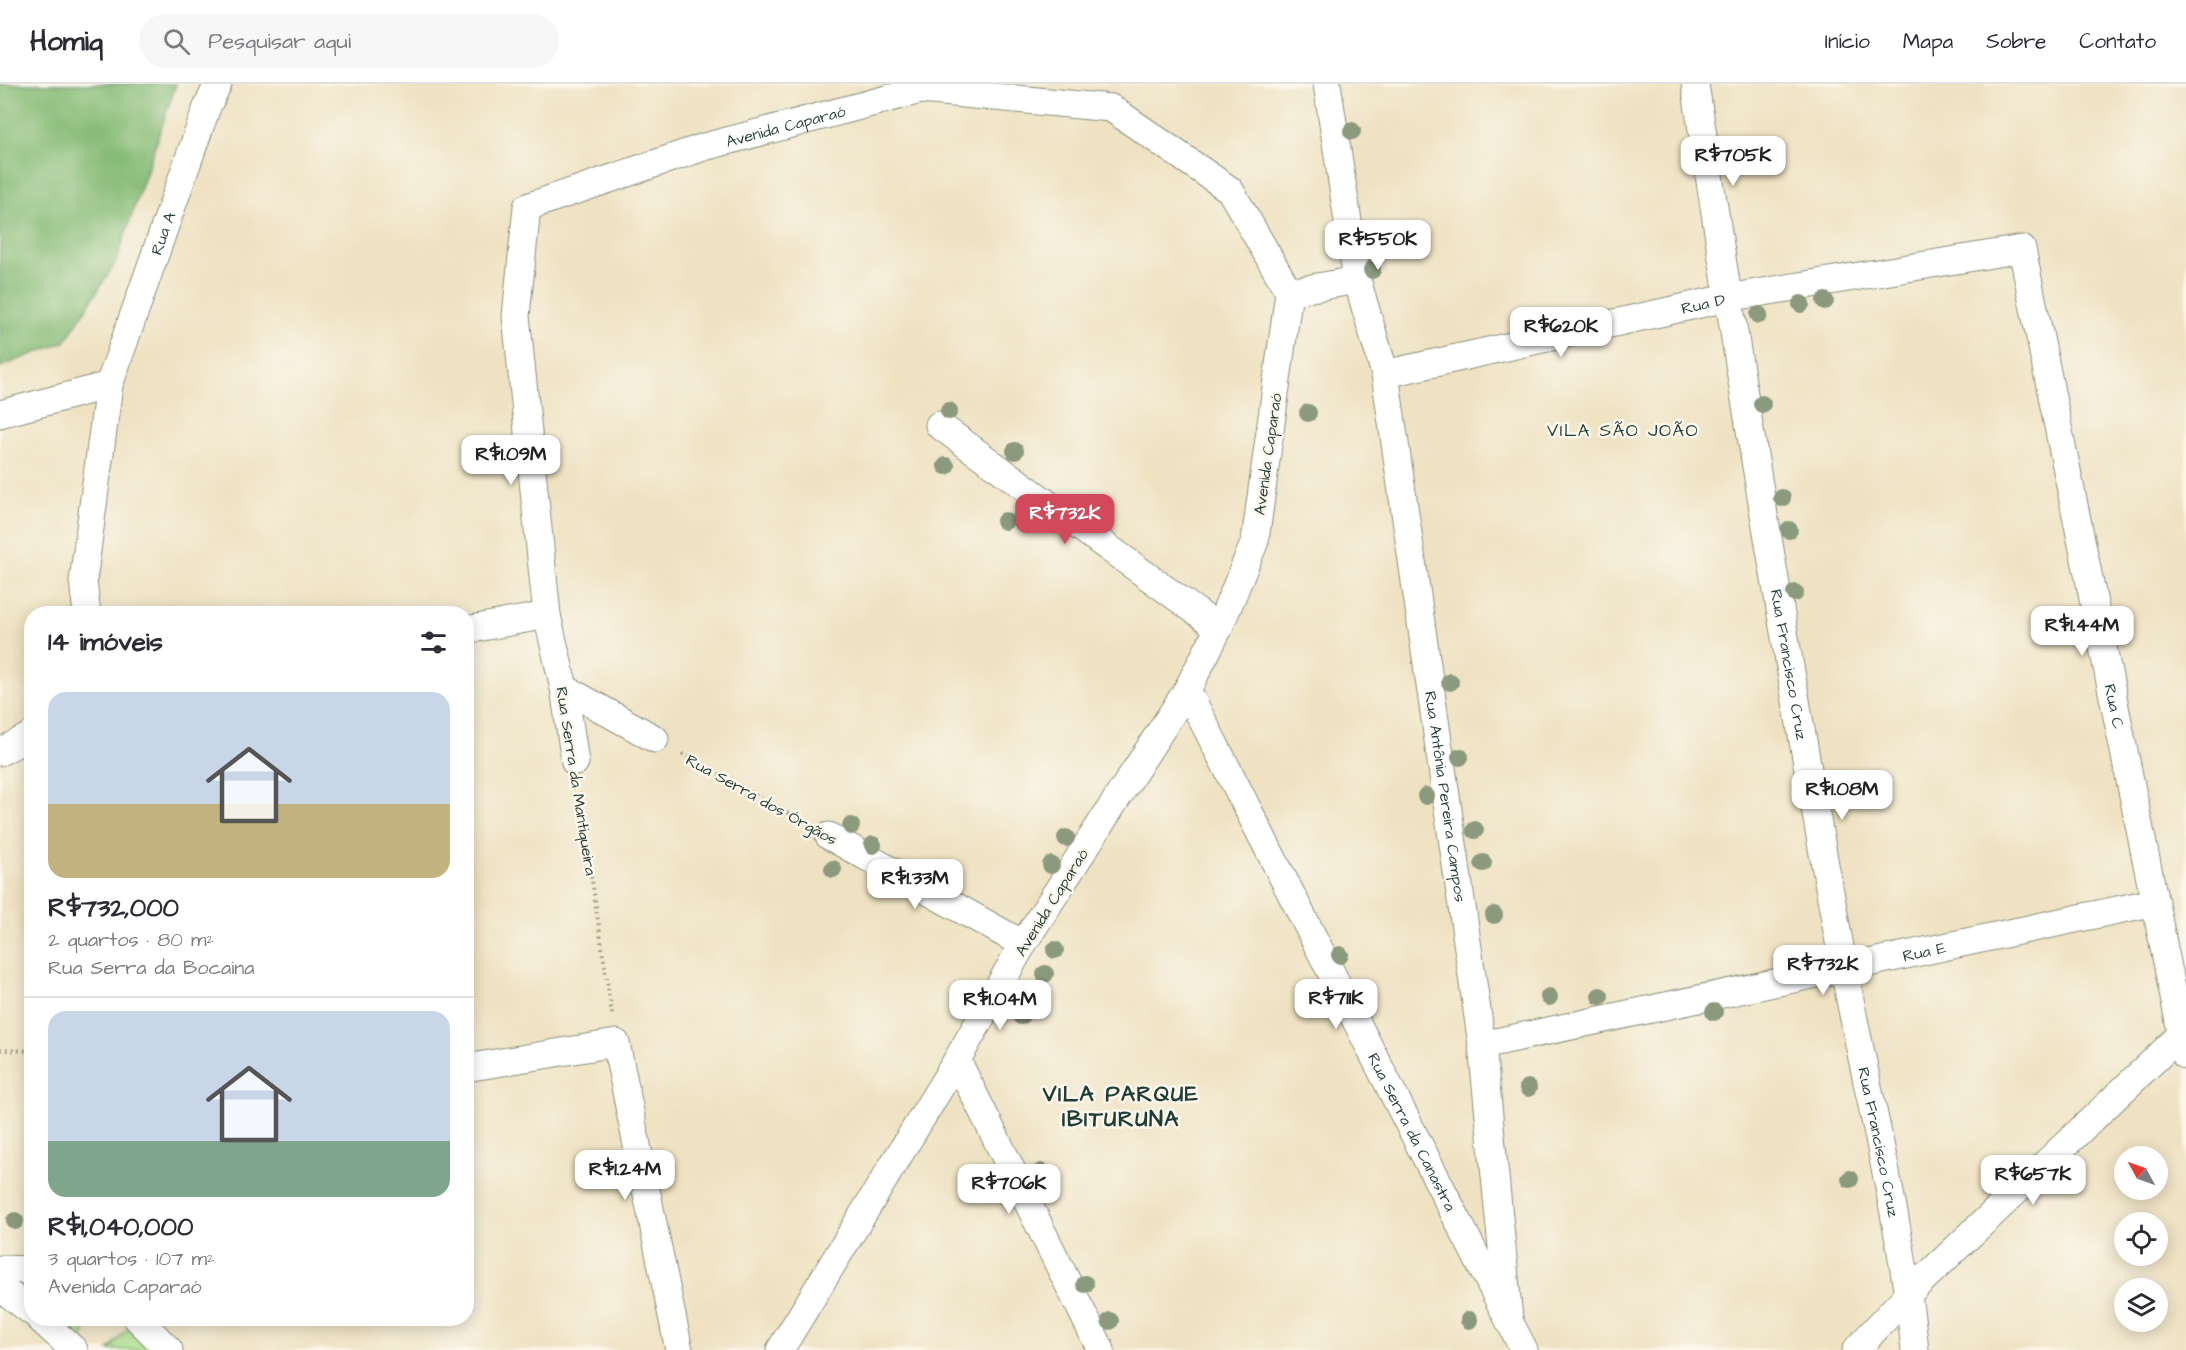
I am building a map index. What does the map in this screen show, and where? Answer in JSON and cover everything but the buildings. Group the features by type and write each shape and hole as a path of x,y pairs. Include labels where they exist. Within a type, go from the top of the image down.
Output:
{"street":[{"name":"Rua A","path":"86,606 83,581 109,385 207,107 218,84"},
{"name":"Rua Antônia Pereira Campos","path":"1327,84 1357,280 1385,374 1482,1045 1509,1318"},
{"name":"Rua Francisco Cruz","path":"1695,84 1727,298 1844,969 1909,1293 1915,1350"},
{"name":"Avenida Caparaó","path":"527,207 704,147 920,87 1112,108 1230,190 1288,292 1256,541 1219,628 1187,690 1023,944 957,1060 780,1350"},
{"name":"Rua Serra da Mantiqueira","path":"527,207 516,316 547,615 564,688 575,762"},
{"name":"Rua D","path":"1385,374 1727,298 2022,249"},
{"name":"Rua C","path":"2022,249 2184,1045"},
{"path":"1288,292 1357,280"},
{"path":"0,414 109,385"},
{"path":"939,425 1219,628"},
{"path":"474,629 547,615"},
{"path":"564,688 655,739"},
{"name":"Rua Serra da Canastra","path":"1187,690 1524,1350"},
{"path":"0,752 24,739"},
{"name":"Rua Serra dos Órgãos","path":"829,836 1023,944"},
{"name":"Rua E","path":"1482,1045 2155,902"},
{"path":"474,1067 616,1043 679,1350"},
{"path":"1856,1350 1909,1293 2184,1045"},
{"path":"957,1060 1101,1350"},
{"path":"0,1269 24,1270"},
{"path":"0,1287 24,1306"},
{"path":"48,1326 74,1350"},
{"path":"144,1326 170,1350"}],"path":[{"name":"Rua Serra dos Órgãos","path":"655,739 829,836"},
{"name":"Rua Serra da Mantiqueira","path":"575,762 616,1043"},
{"path":"0,1050 24,1051"}],"green space":[{"path":"0,84 176,84 116,262 65,342 0,367"},
{"path":"63,1326 88,1326 81,1342"},
{"path":"128,1328 150,1350 109,1350"}],"district":[{"name":"VILA SÃO JOÃO","path":"1623,430"},
{"name":"VILA PARQUE IBITURUNA","path":"1121,1106"}]}
